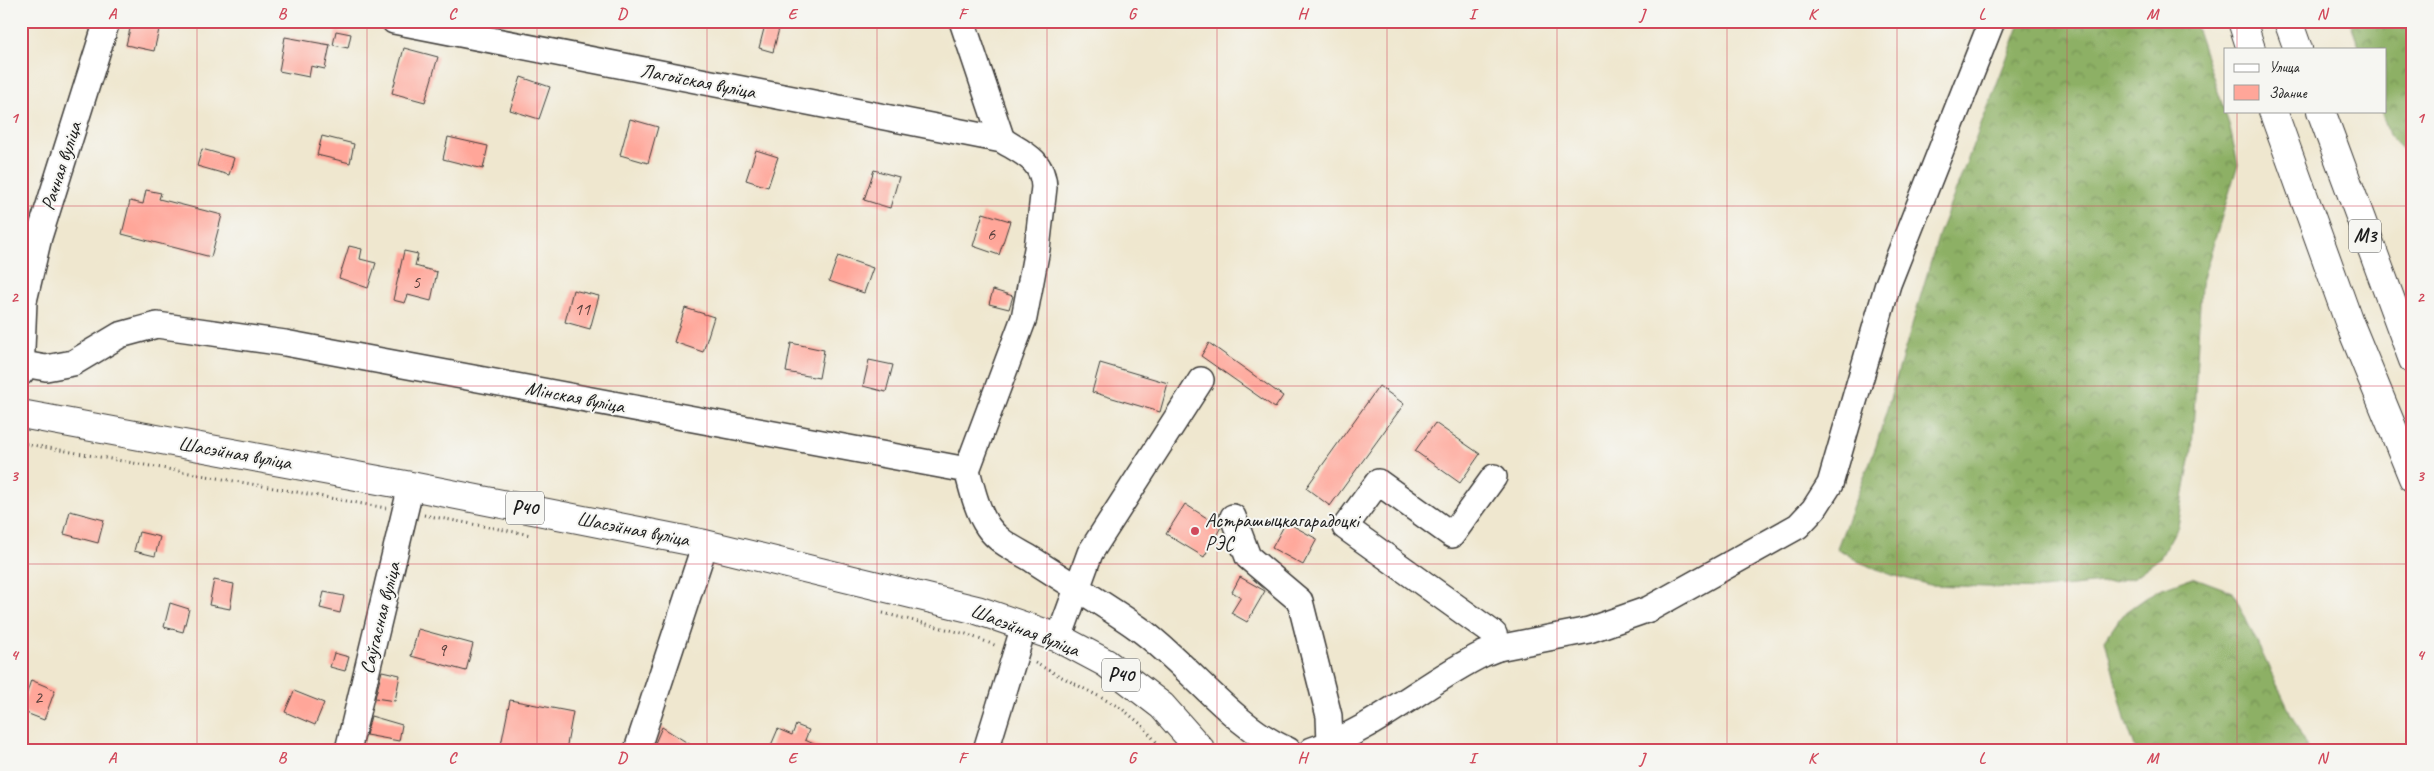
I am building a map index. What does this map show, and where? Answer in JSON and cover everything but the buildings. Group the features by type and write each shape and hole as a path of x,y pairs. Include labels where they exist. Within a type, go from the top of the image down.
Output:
{"main road":[{"path":"2242,21 2251,48"},
{"path":"2288,21 2298,48"},
{"name":"М3","path":"2273,112 2350,322 2413,478"},
{"name":"М3","path":"2320,112 2413,360"},
{"name":"Шасэйная вуліца","path":"21,414 408,499 705,544 898,589 978,610 1059,638 1106,663 1162,706 1201,750"}],"street":[{"name":"Рачная вуліца","path":"22,369 24,301 39,238 107,21"},
{"name":"Лагойская вуліца","path":"394,21 1002,140"},
{"path":"962,21 1002,140 1035,161 1043,178 1041,220 1024,318 967,470 975,498 988,527 1007,546 1140,629 1242,720 1265,737 1288,750"},
{"path":"1321,746 1372,722 1469,660 1498,648 1589,630 1649,610 1798,526 1814,509 1830,484 1888,284 1992,21"},
{"name":"Мінская вуліца","path":"22,369 46,368 73,363 120,335 157,325 285,343 967,470"},
{"path":"1059,638 1090,553 1201,380"},
{"path":"1494,477 1452,535 1378,482 1345,527 1494,634 1498,648"},
{"name":"Саўгасная вуліца","path":"348,750 408,499"},
{"path":"1233,517 1248,557 1300,601 1329,716 1321,746"},
{"path":"636,750 705,544"},
{"path":"986,750 1024,626"}],"path":[{"path":"21,444 408,499 533,535"},
{"path":"880,612 966,634 1015,653 1121,708 1142,725 1163,750"}],"green space":[{"path":"2021,21 2194,21 2229,124 2238,164 2201,285 2192,449 2178,526 2160,558 2134,577 2113,582 2042,589 1930,585 1892,575 1859,562 1837,548 1876,446 1939,234"},
{"path":"2350,21 2413,21 2413,161 2389,135 2381,112 2386,112 2386,48 2360,48"},
{"path":"2193,577 2233,592 2308,750 2136,750 2125,719 2105,640 2122,615 2157,590"}],"place":[{"name":"Астрашыцкагарадоцкі РЭС","path":"1195,531"}]}
